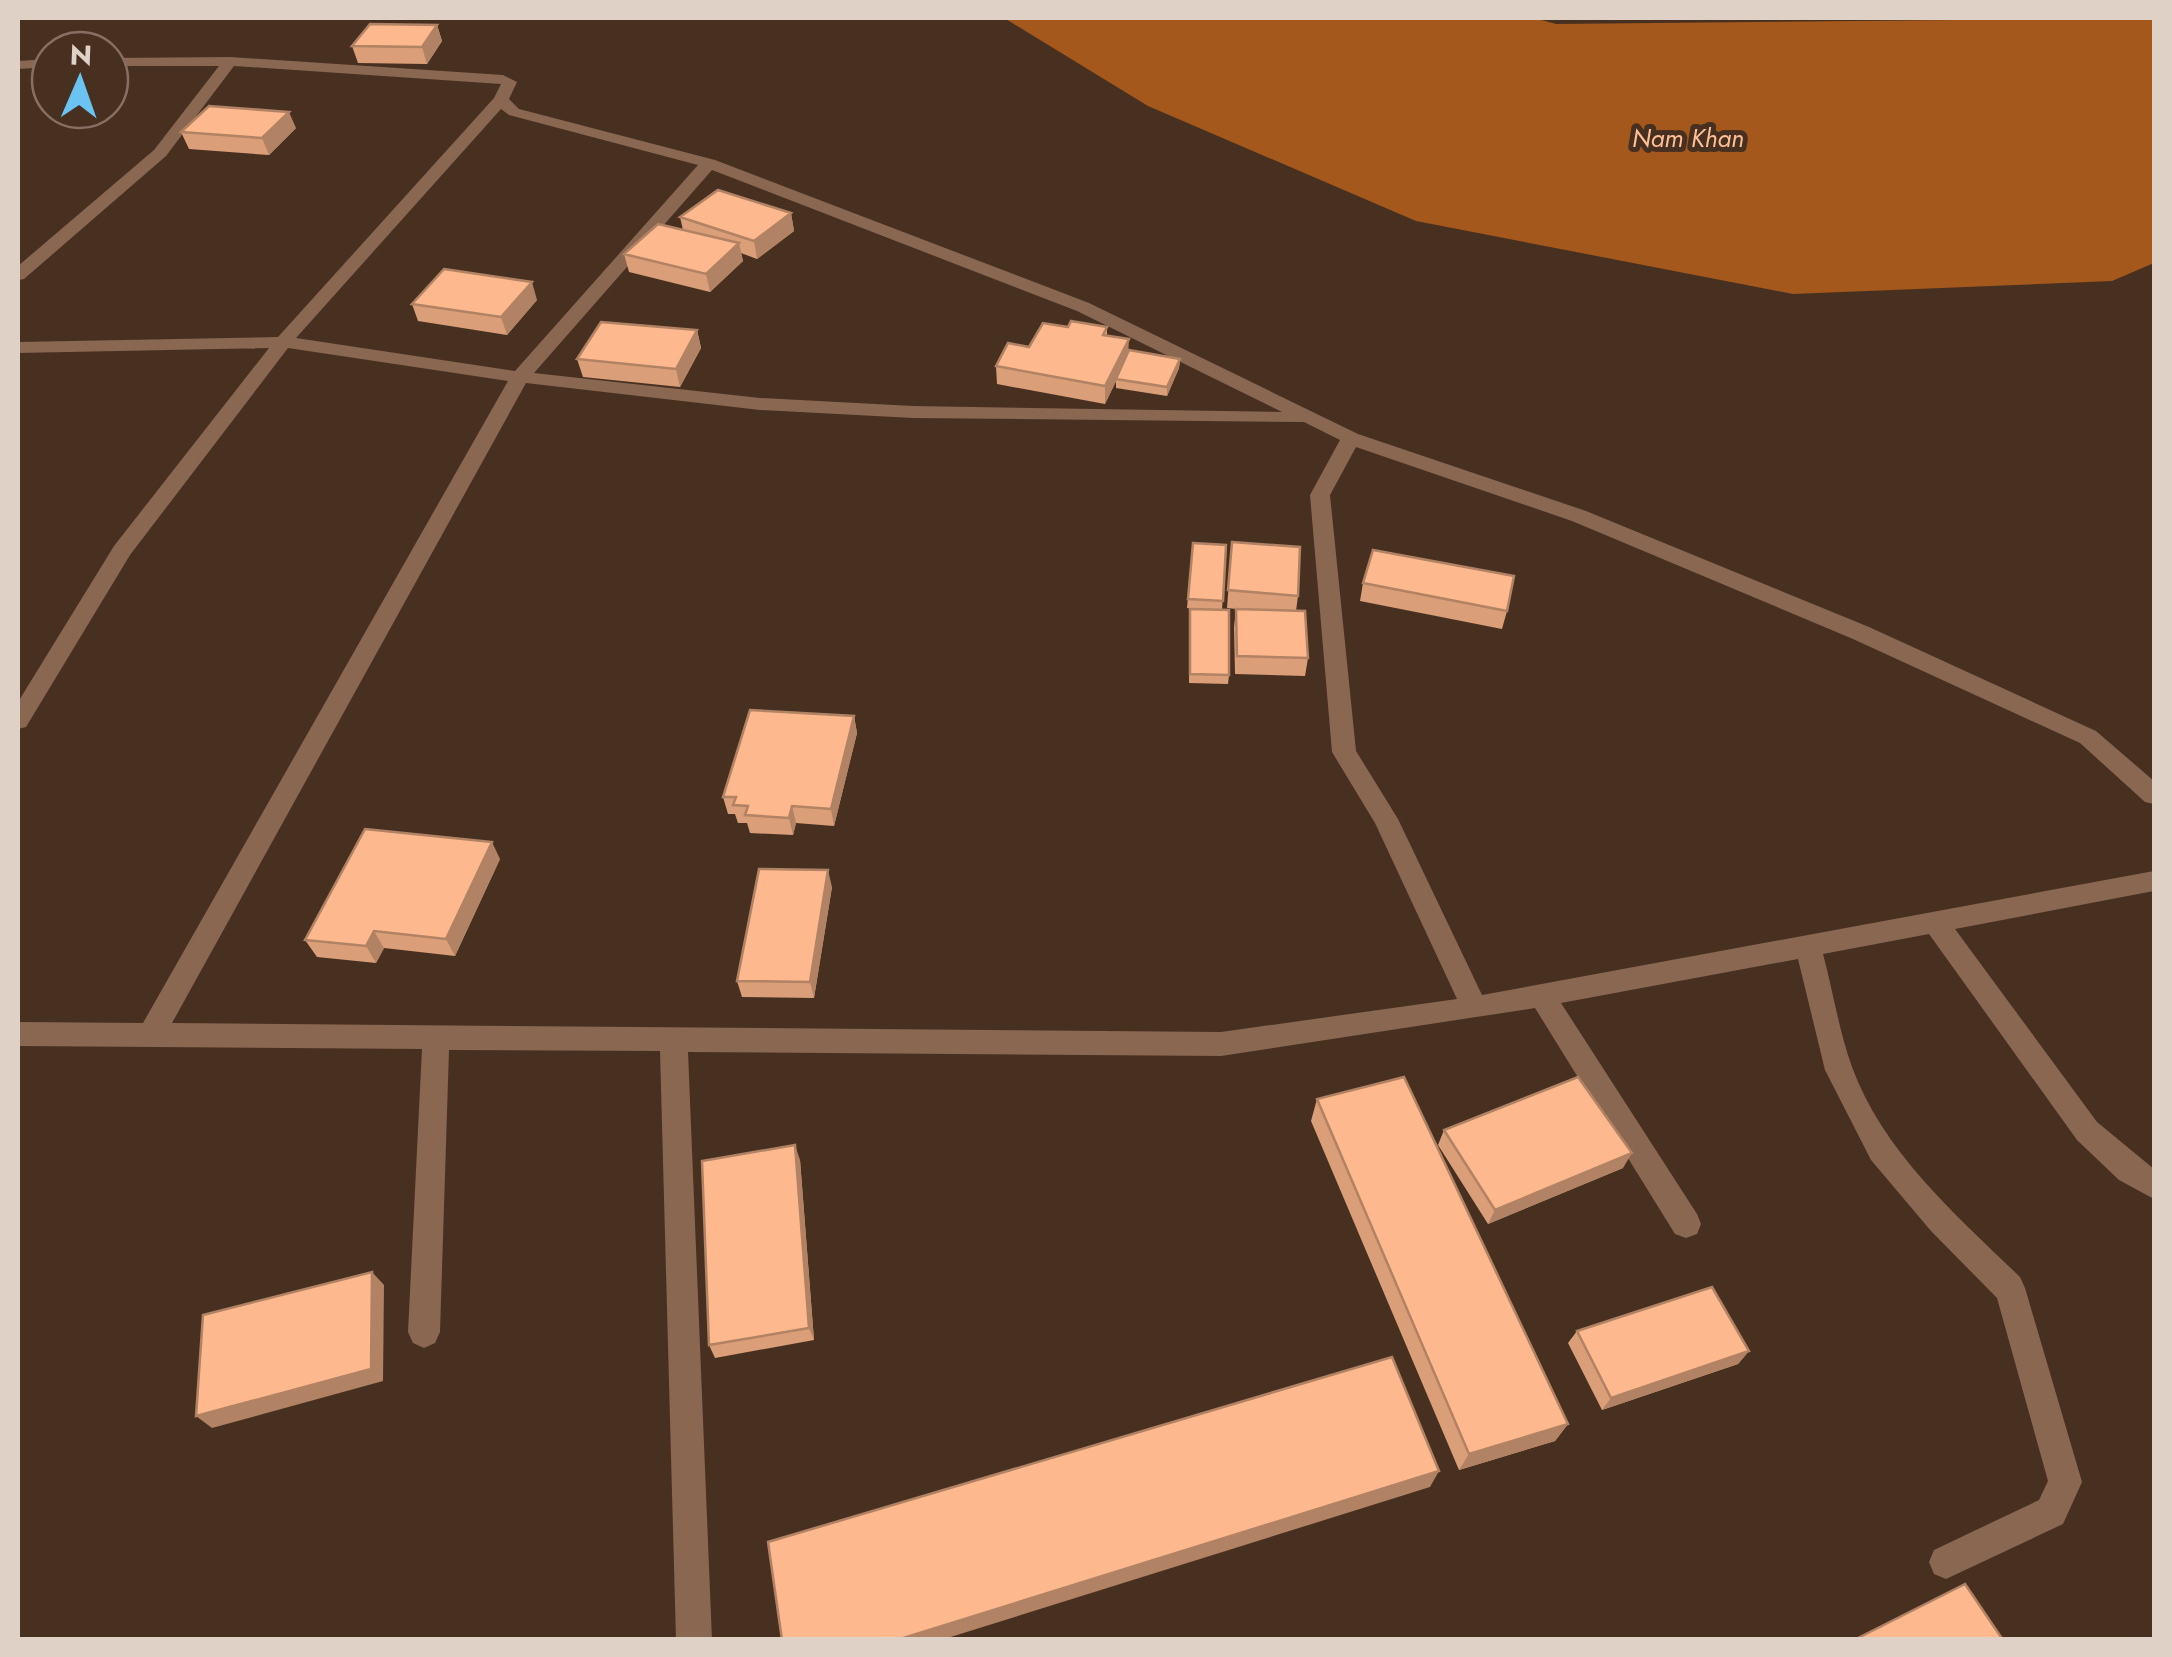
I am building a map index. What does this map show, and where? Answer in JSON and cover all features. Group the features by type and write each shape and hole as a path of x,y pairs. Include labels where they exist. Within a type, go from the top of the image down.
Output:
{"street":[{"path":"18,721 122,550 283,342 501,100 510,82 498,78 230,61 130,62"},
{"path":"18,275 160,153 230,61"},
{"path":"501,100 514,112 708,163 1083,307 1350,438 1579,516 1861,633 2088,737 2154,795"},
{"path":"151,1035 520,377 708,163"},
{"path":"18,347 283,342 520,377 817,408 1306,418"},
{"path":"1350,438 1320,495 1344,752 1386,819 1476,1008"},
{"path":"18,1034 1221,1044 1476,1008 2154,882"},
{"path":"1935,922 2088,1131 2129,1170 2154,1185"},
{"path":"1808,946 1839,1070 1881,1151 1942,1221 2009,1288 2065,1482 2051,1512 1946,1562"},
{"path":"1541,995 1686,1224"},
{"path":"424,1332 436,1038"},
{"path":"674,1039 694,1640"}],"water":[{"name":"Nam Khan","path":"1004,18 1534,18 1556,24 2154,18 2154,263 2112,281 1793,294 1416,221 1148,106"}],"building":[{"path":"370,24 437,25 422,47 352,46"},
{"path":"209,106 289,112 262,138 181,132"},
{"path":"718,190 791,213 754,241 680,217"},
{"path":"658,224 739,243 706,274 624,254"},
{"path":"444,269 532,282 501,317 412,304"},
{"path":"1071,321 1107,327 1103,335 1129,339 1105,386 996,366 1008,343 1029,347 1043,323 1068,327"},
{"path":"601,322 697,330 676,369 577,359"},
{"path":"1129,350 1180,359 1167,387 1116,379"},
{"path":"1232,542 1300,547 1298,596 1228,590"},
{"path":"1193,543 1226,545 1223,601 1188,599"},
{"path":"1373,550 1514,576 1507,611 1363,583"},
{"path":"1190,609 1229,610 1229,675 1190,674"},
{"path":"1236,609 1305,611 1308,658 1237,656"},
{"path":"750,710 854,716 831,809 792,806 789,818 745,815 748,806 733,805 736,797 723,797"},
{"path":"365,829 492,842 446,939 374,931 366,946 305,940"},
{"path":"759,869 828,870 810,982 737,981"},
{"path":"1404,1077 1568,1424 1469,1454 1317,1099"},
{"path":"1578,1077 1632,1153 1495,1210 1444,1130"},
{"path":"795,1145 809,1328 709,1345 702,1161"},
{"path":"372,1272 371,1369 196,1416 203,1315"},
{"path":"1712,1287 1749,1351 1611,1398 1577,1331"},
{"path":"1392,1357 1439,1471 897,1640 782,1640 768,1542"},
{"path":"1965,1584 2003,1640 1854,1640"}]}
